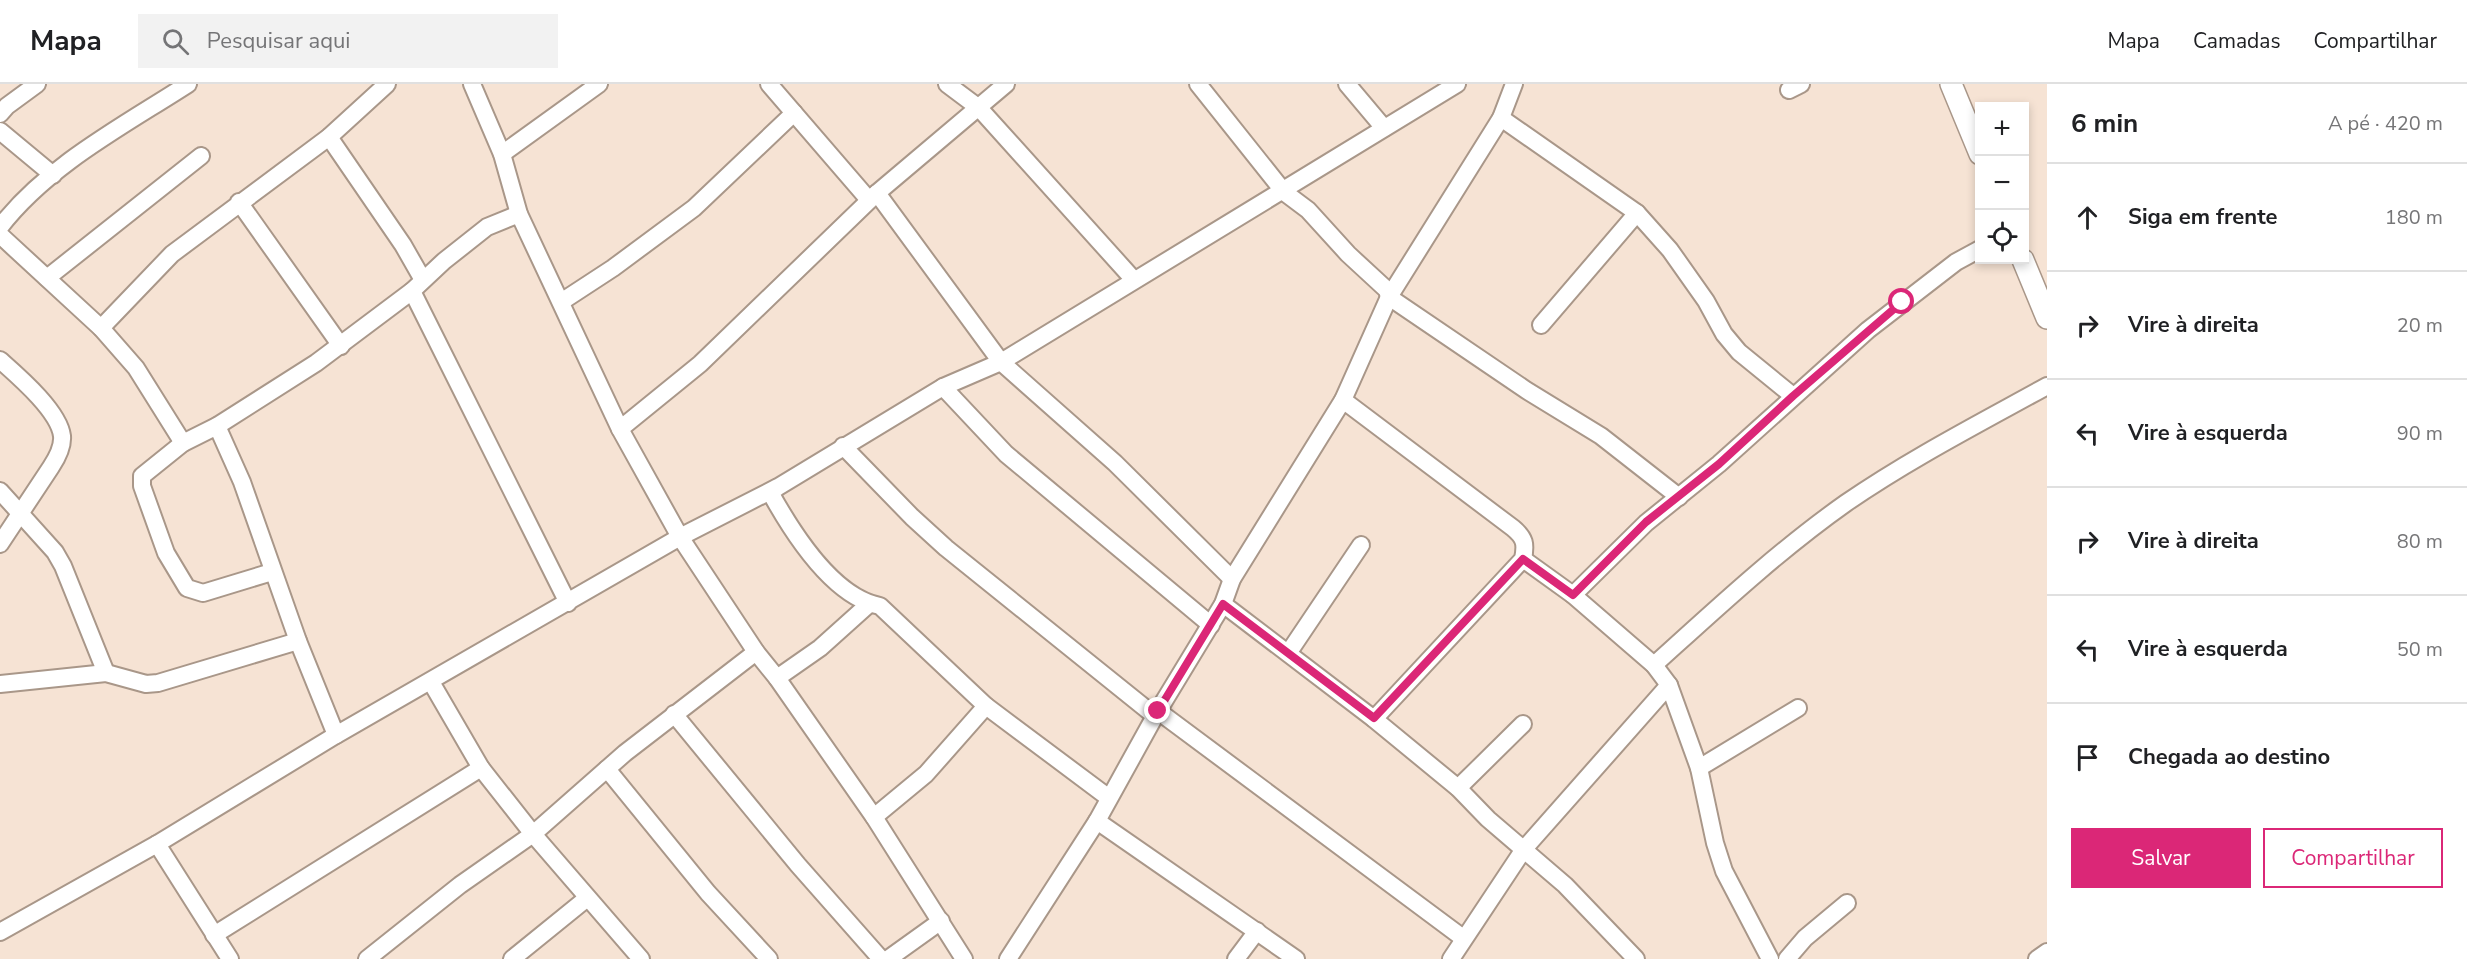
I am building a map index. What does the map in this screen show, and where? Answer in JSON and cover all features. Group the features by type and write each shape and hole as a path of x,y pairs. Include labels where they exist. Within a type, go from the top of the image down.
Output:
{"street":[{"path":"0,114 7,106 37,84"},
{"path":"0,227 12,212 53,175 188,84"},
{"path":"101,328 172,254 329,137 387,84"},
{"path":"472,84 502,153 519,214 620,429 680,537 756,652 777,678 874,817 964,959"},
{"path":"502,153 598,84"},
{"path":"769,84 873,197 1001,362 1115,463 1232,579"},
{"path":"947,84 979,108 1134,280"},
{"path":"620,429 715,350 873,197 1006,84"},
{"path":"1198,84 1284,192 1308,210 1348,254 1387,290 1389,297 1526,390 1602,436 1679,497"},
{"path":"1347,84 1384,128"},
{"path":"0,932 157,843 336,735 680,537 770,492 943,387 1001,362 1134,280 1284,192 1457,84"},
{"path":"1014,957 1097,821 1156,714 1211,625 1223,604 1232,579 1343,400 1389,297 1501,118 1514,84"},
{"path":"1951,84 1975,142"},
{"path":"561,302 613,268 694,208 795,113"},
{"path":"1501,118 1637,213 1670,250 1731,343 1793,396"},
{"path":"0,131 53,175"},
{"path":"329,137 403,245 417,286 568,603"},
{"path":"47,278 201,156"},
{"path":"239,202 341,345"},
{"path":"1541,325 1637,213"},
{"path":"272,572 203,593 195,593 181,582 166,553 141,481 147,470 183,443 217,426 279,389 341,345 488,227 519,214"},
{"path":"0,235 101,328 135,368 183,443"},
{"path":"1573,595 1646,522 1719,464 1793,396 1902,302 1956,262 1975,252"},
{"path":"2025,264 2047,318"},
{"path":"0,360 42,402 59,425 62,437 58,456 22,514 0,544"},
{"path":"1654,665 1744,586 1846,504 1888,476 2047,386"},
{"path":"943,387 1006,454 1211,625"},
{"path":"1343,400 1522,536 1526,544 1523,559 1374,718"},
{"path":"217,426 242,482 272,572 336,735"},
{"path":"843,446 912,517 946,548 1156,714 1463,938"},
{"path":"0,491 55,552 68,574 106,673"},
{"path":"770,492 813,557 841,588 869,604 880,606 986,706 1109,798"},
{"path":"1289,652 1361,545"},
{"path":"1523,559 1573,595 1654,665 1669,685 1700,768 1715,843 1724,871 1770,959"},
{"path":"777,678 820,648 869,604"},
{"path":"1223,604 1374,718 1458,788 1565,885 1636,959"},
{"path":"0,684 106,673 146,684 158,683 298,641"},
{"path":"367,959 460,885 532,834 674,714 756,652"},
{"path":"431,682 481,768 586,899 641,959"},
{"path":"1451,959 1524,849 1669,685"},
{"path":"874,817 926,774 986,706"},
{"path":"1700,768 1798,708"},
{"path":"674,714 798,865 880,959"},
{"path":"1458,788 1523,724"},
{"path":"214,935 481,768"},
{"path":"607,769 708,893 768,959"},
{"path":"1097,821 1296,959"},
{"path":"157,843 230,959"},
{"path":"512,959 586,899"},
{"path":"1787,959 1804,938 1847,903"},
{"path":"888,959 941,921"},
{"path":"1236,959 1257,931"},
{"path":"2037,959 2047,952"}],"route":[{"path":"1158,711 1223,604 1374,718 1523,559 1573,595 1646,522 1719,464 1793,396 1902,302"}]}
